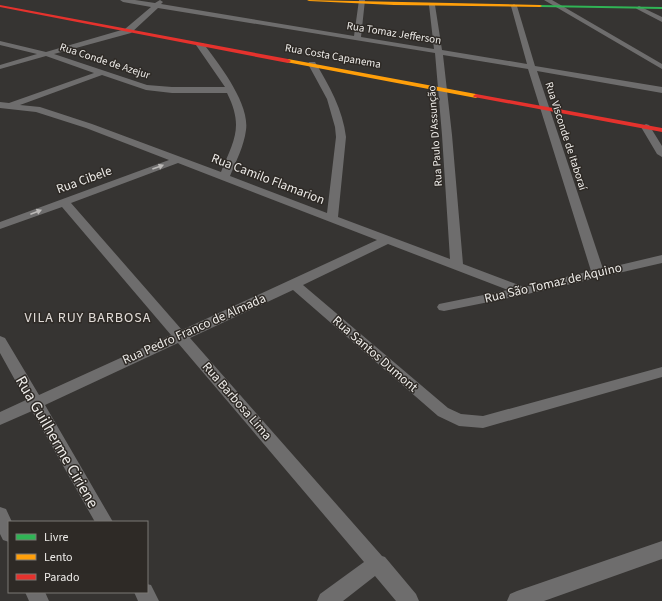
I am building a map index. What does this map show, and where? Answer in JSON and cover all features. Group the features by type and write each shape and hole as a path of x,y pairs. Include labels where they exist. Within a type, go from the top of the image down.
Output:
{"main road":[{"path":"310,0 362,2 662,5"},
{"path":"348,0 362,2"},
{"path":"383,2 432,5 470,3 514,6 553,3 662,8"},
{"name":"Rua Costa Capanema","path":"0,6 200,45 444,89 545,110 662,130"}],"street":[{"name":"Rua Tomaz Jefferson","path":"123,0 662,90"},
{"path":"0,67 128,31 162,0"},
{"path":"357,38 362,2"},
{"path":"553,3 658,63 662,67"},
{"name":"Rua Paulo D'Assunção","path":"432,5 440,52 444,89 456,266"},
{"name":"Rua Visconde de Itaboraí","path":"514,6 532,69 598,273"},
{"path":"639,8 662,20"},
{"name":"Rua Conde de Azejur","path":"0,43 46,54 146,87 159,89 229,90"},
{"path":"200,45 216,66 239,107 242,125 224,177"},
{"path":"312,64 338,114 341,124 341,137 332,218"},
{"path":"3,106 101,73"},
{"name":"Rua Camilo Flamarion","path":"3,106 37,109 89,126 523,291"},
{"path":"646,127 662,154"},
{"name":"Rua Cibele","path":"0,226 178,160"},
{"name":"Rua Barbosa Lima","path":"64,202 378,563 409,601"},
{"name":"Rua Pedro Franco de Almada","path":"0,419 294,284 388,239"},
{"name":"Rua São Tomaz de Aquino","path":"444,307 523,291 662,259"},
{"name":"Rua Santos Dumont","path":"294,284 443,412 458,420 483,422 662,372"},
{"name":"Rua Guilherme Ciriene","path":"0,341 34,403 103,521"},
{"path":"0,515 8,532"},
{"path":"517,601 662,550"},
{"path":"328,601 378,563"}],"traffic: fast":[{"path":"540,6 662,8"}],"traffic: slow":[{"path":"309,0 394,4 540,6"},
{"path":"288,61 476,96"}],"traffic: jam":[{"path":"0,6 288,61"},
{"path":"476,96 662,130"}],"district":[{"name":"VILA RUY BARBOSA","path":"88,318"}]}
